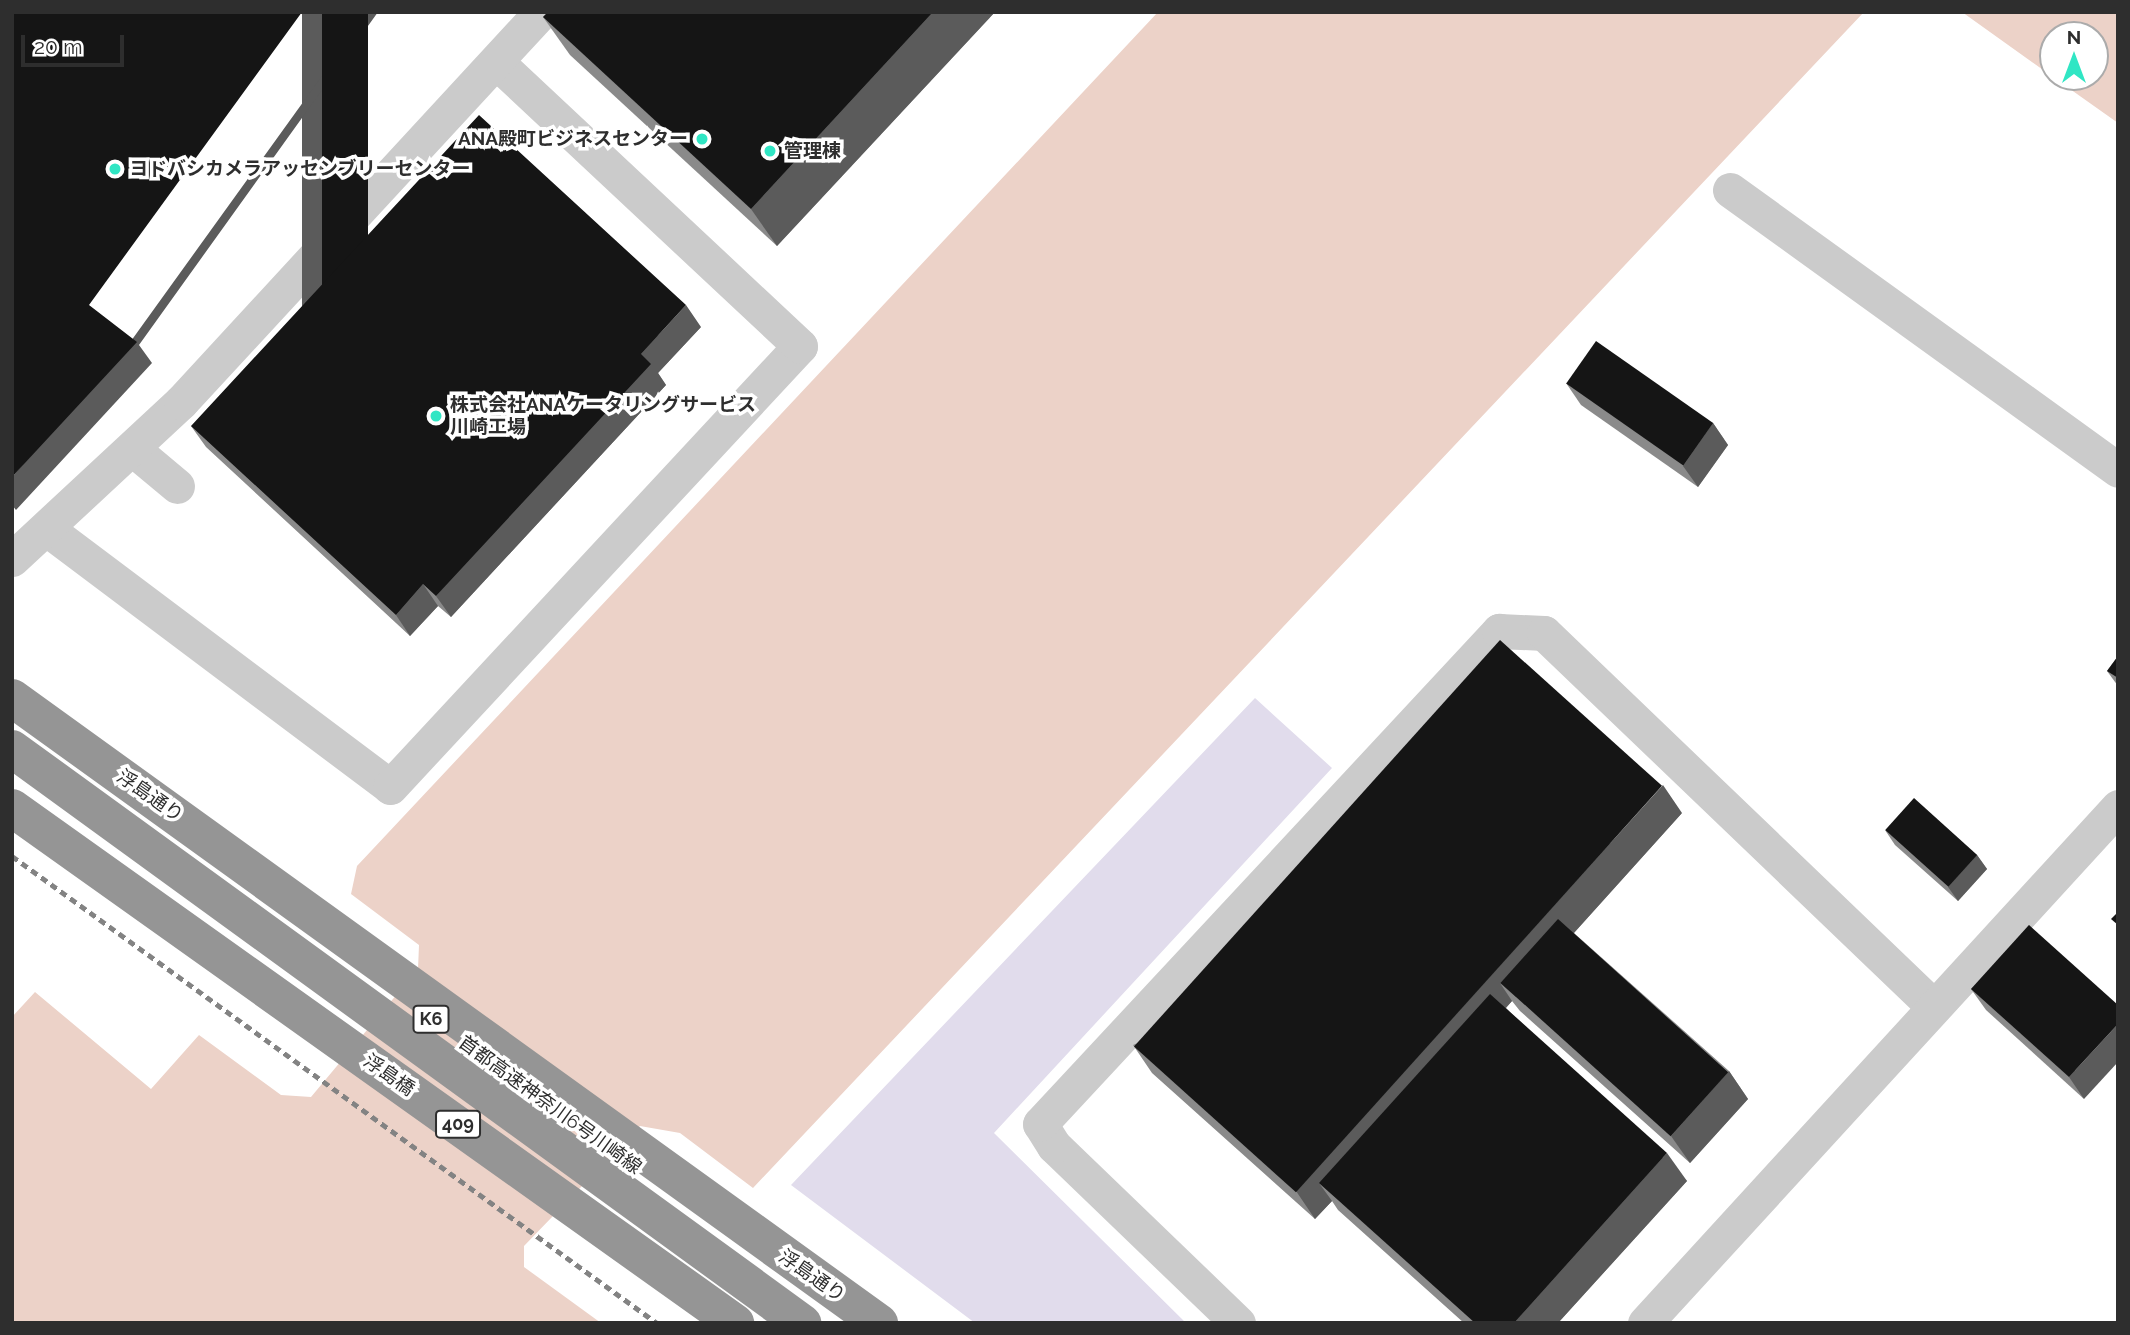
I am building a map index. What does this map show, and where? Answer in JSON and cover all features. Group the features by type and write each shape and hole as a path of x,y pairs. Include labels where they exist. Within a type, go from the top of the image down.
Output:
{"highway":[{"name":"浮島通り","path":"12,698 288,894 744,1228 879,1323"},
{"name":"首都高速神奈川6号川崎線","path":"12,715 849,1323"},
{"name":"首都高速神奈川6号川崎線","path":"12,750 802,1323"},
{"name":"浮島橋","path":"12,808 735,1323"}],"lane":[{"path":"12,559 134,450 498,63 541,12"},
{"path":"47,529 390,787 800,345 498,63"},
{"path":"1730,190 2118,470"},
{"path":"134,450 177,485"},
{"path":"1238,1323 1054,1146 1040,1124 1499,631 1544,633 1934,1007"},
{"path":"1644,1323 2118,807"}],"shaded area":[{"path":"1158,12 1864,12 753,1188 680,1133 640,1126 524,1246 524,1267 601,1323 12,1323 12,1017 35,992 151,1089 199,1035 281,1095 311,1097 418,969 419,945 351,894 357,866"},
{"path":"1962,12 2118,12 2118,123 2073,91 2109,91 2109,21 2039,21 2039,67"},
{"path":"1255,698 1332,768 994,1133 1186,1323 975,1323 791,1185"}],"building":[{"name":"ヨドバシカメラアッセンブリーセンター","path":"12,12 302,12 89,305 137,342 12,477"},
{"path":"322,12 368,12 368,386 322,386"},
{"name":"管理棟","path":"548,12 933,12 751,209 543,17"},
{"name":"株式会社ANAケータリングサービス 川崎工場","path":"479,115 686,305 641,354 651,364 436,596 423,584 396,615 191,426"},
{"path":"1596,341 1713,423 1683,466 1566,384"},
{"path":"1500,640 1662,786 1296,1192 1134,1047"},
{"path":"2118,656 2118,678 2107,671"},
{"path":"1914,798 1977,855 1948,887 1885,830"},
{"path":"2118,912 2118,925 2111,919"},
{"path":"1558,919 1728,1072 1671,1136 1500,983"},
{"path":"2029,925 2118,1005 2118,1024 2069,1077 1971,989"},
{"path":"1490,994 1667,1153 1514,1323 1475,1323 1319,1183"}],"railway":[{"path":"12,856 657,1323"}],"place":[{"name":"ANA殿町ビジネスセンター","path":"702,139"},
{"name":"管理棟","path":"770,151"},
{"name":"ヨドバシカメラアッセンブリーセンター","path":"115,169"},
{"name":"株式会社ANAケータリングサービス 川崎工場","path":"436,416"}]}
